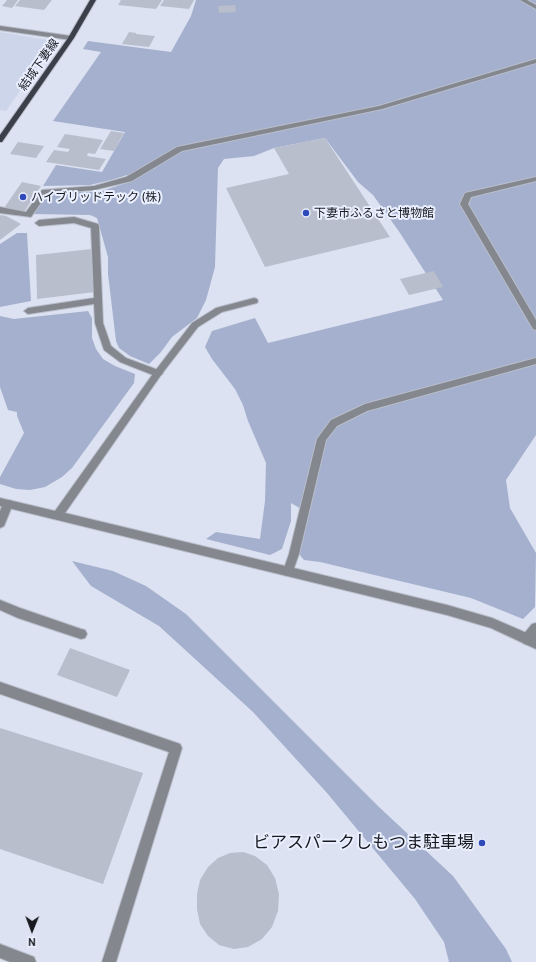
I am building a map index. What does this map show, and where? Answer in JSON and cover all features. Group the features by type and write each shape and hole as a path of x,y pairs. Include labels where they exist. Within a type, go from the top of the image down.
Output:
{"main road":[{"name":"結城下妻線","path":"0,140 71,38 93,0"}],"street":[{"path":"523,0 536,7"},
{"path":"0,28 71,38"},
{"path":"0,210 28,214 45,192 94,188 129,179 180,150 380,108 536,62"},
{"path":"536,179 468,195 464,204 536,327"},
{"path":"39,223 74,220 95,226 99,323 107,348 123,360 158,373"},
{"path":"28,311 98,300"},
{"path":"58,516 158,373 195,325 219,310 254,302"},
{"path":"288,571 294,554 322,439 334,423 365,408 536,361"},
{"path":"0,523 4,503 447,610 492,623 532,641 536,628"},
{"path":"0,605 18,613 81,634"},
{"path":"0,688 176,748 110,962"},
{"path":"0,950 29,962"}],"shaded area":[{"path":"196,0 536,0 536,435 506,480 510,508 536,553 535,607 523,619 471,598 320,562 304,560 299,554 308,513 291,503 291,521 282,549 270,555 206,539 216,532 260,539 265,501 266,463 235,389 212,359 205,347 212,331 255,318 268,343 443,300 400,233 373,195 358,182 325,138 274,148 254,156 224,159 218,168 215,267 206,300 197,318 172,337 161,352 149,364 130,356 119,348 116,341 108,274 108,257 97,218 90,215 32,214 42,200 49,195 62,192 99,192 126,183 127,175 90,185 43,186 56,165 102,172 125,132 53,121 101,52 83,49 88,41 171,52 191,16"},
{"path":"0,32 54,41 6,111 0,110"},
{"path":"17,233 27,233 31,301 0,307 0,244"},
{"path":"88,311 92,318 92,338 96,349 103,359 115,366 135,374 134,383 72,468 62,477 45,487 30,490 16,489 0,484 0,477 24,433 17,416 17,412 8,410 0,387 0,316 14,319"},
{"path":"72,561 113,571 146,586 186,614 379,807 453,876 506,949 512,962 449,962 444,942 415,899 327,793 253,712 159,626 91,586"}],"building":[{"path":"7,0 18,0 12,8 2,6"},
{"path":"20,0 52,0 44,10 15,6"},
{"path":"121,0 162,0 156,9 118,5"},
{"path":"164,0 194,0 189,9 160,6"},
{"path":"235,5 236,12 219,13 218,6"},
{"path":"129,32 155,36 149,47 122,44"},
{"path":"111,131 124,133 114,151 100,149"},
{"path":"65,134 103,140 95,154 88,153 87,156 106,159 99,170 46,162 54,150 68,152 70,149 57,147"},
{"name":"下妻市ふるさと博物館","path":"325,138 390,237 265,267 226,188 289,174 274,148"},
{"path":"18,142 44,146 36,158 10,154"},
{"name":"ハイブリッドテック (株)","path":"22,182 41,186 24,212 4,208"},
{"path":"0,215 6,216 21,224 0,240"},
{"path":"92,249 95,292 37,299 36,255"},
{"path":"434,271 443,287 409,295 400,279"},
{"path":"70,648 130,670 117,697 57,675"},
{"path":"0,728 143,773 103,884 0,849"},
{"path":"243,852 255,856 267,865 275,878 279,894 278,911 272,927 262,939 248,947 234,949 219,945 208,936 200,924 197,909 197,894 200,880 208,867 218,858 230,853"}],"place":[{"name":"ハイブリッドテック (株)","path":"23,197"},
{"name":"下妻市ふるさと博物館","path":"306,213"},
{"name":"ビアスパークしもつま駐車場","path":"482,843"}]}
